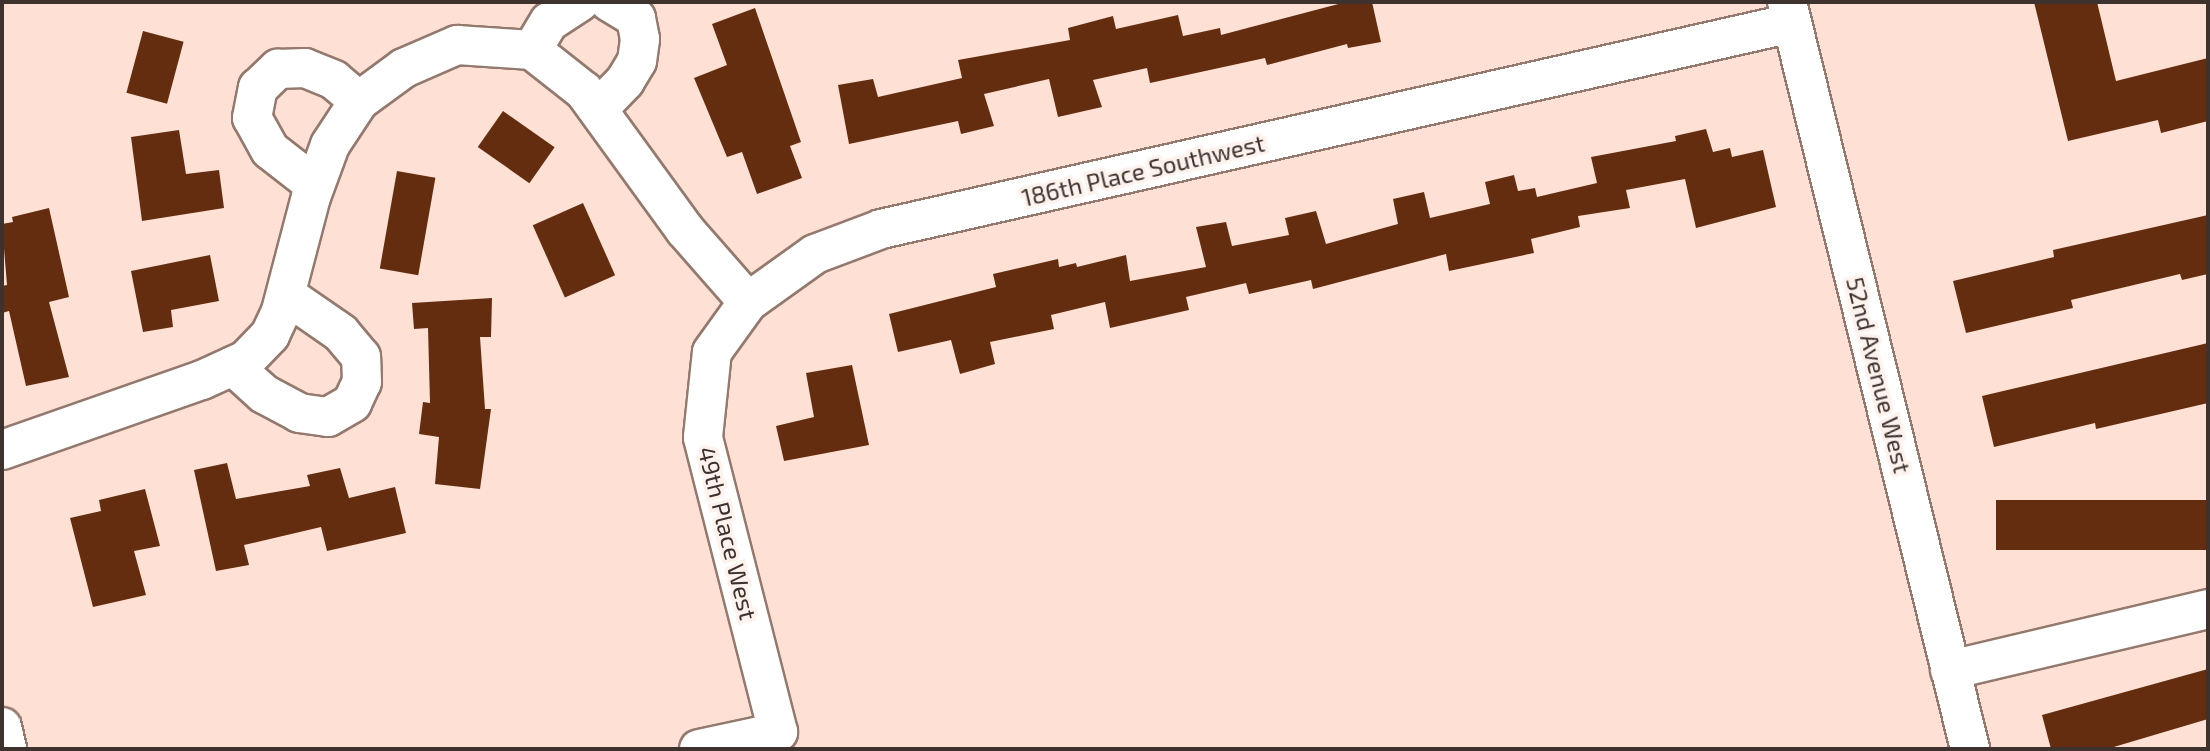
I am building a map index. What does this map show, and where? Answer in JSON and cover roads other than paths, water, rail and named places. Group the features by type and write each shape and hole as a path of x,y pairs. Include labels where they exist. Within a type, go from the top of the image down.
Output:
{"street":[{"path":"532,50 549,22 580,2"},
{"path":"598,109 625,81 636,61 640,39 636,18 609,2"},
{"name":"186th Place Southwest","path":"748,302 815,254 881,229 1790,12"},
{"name":"52nd Avenue West","path":"1790,12 1970,749"},
{"path":"2,450 233,366 270,335 286,295 315,185 330,145 359,101 404,68 457,45 532,50 584,91 685,230 748,302"},
{"path":"315,185 270,150 252,118 258,88 278,69 305,68 334,80 359,101"},
{"path":"233,366 264,394 299,413 328,416 352,403 362,382 360,357 341,333 286,295"},
{"name":"49th Place West","path":"699,749 778,732 703,437 712,352 748,302"},
{"path":"1950,670 2208,609"},
{"path":"2,727 7,749"}]}
